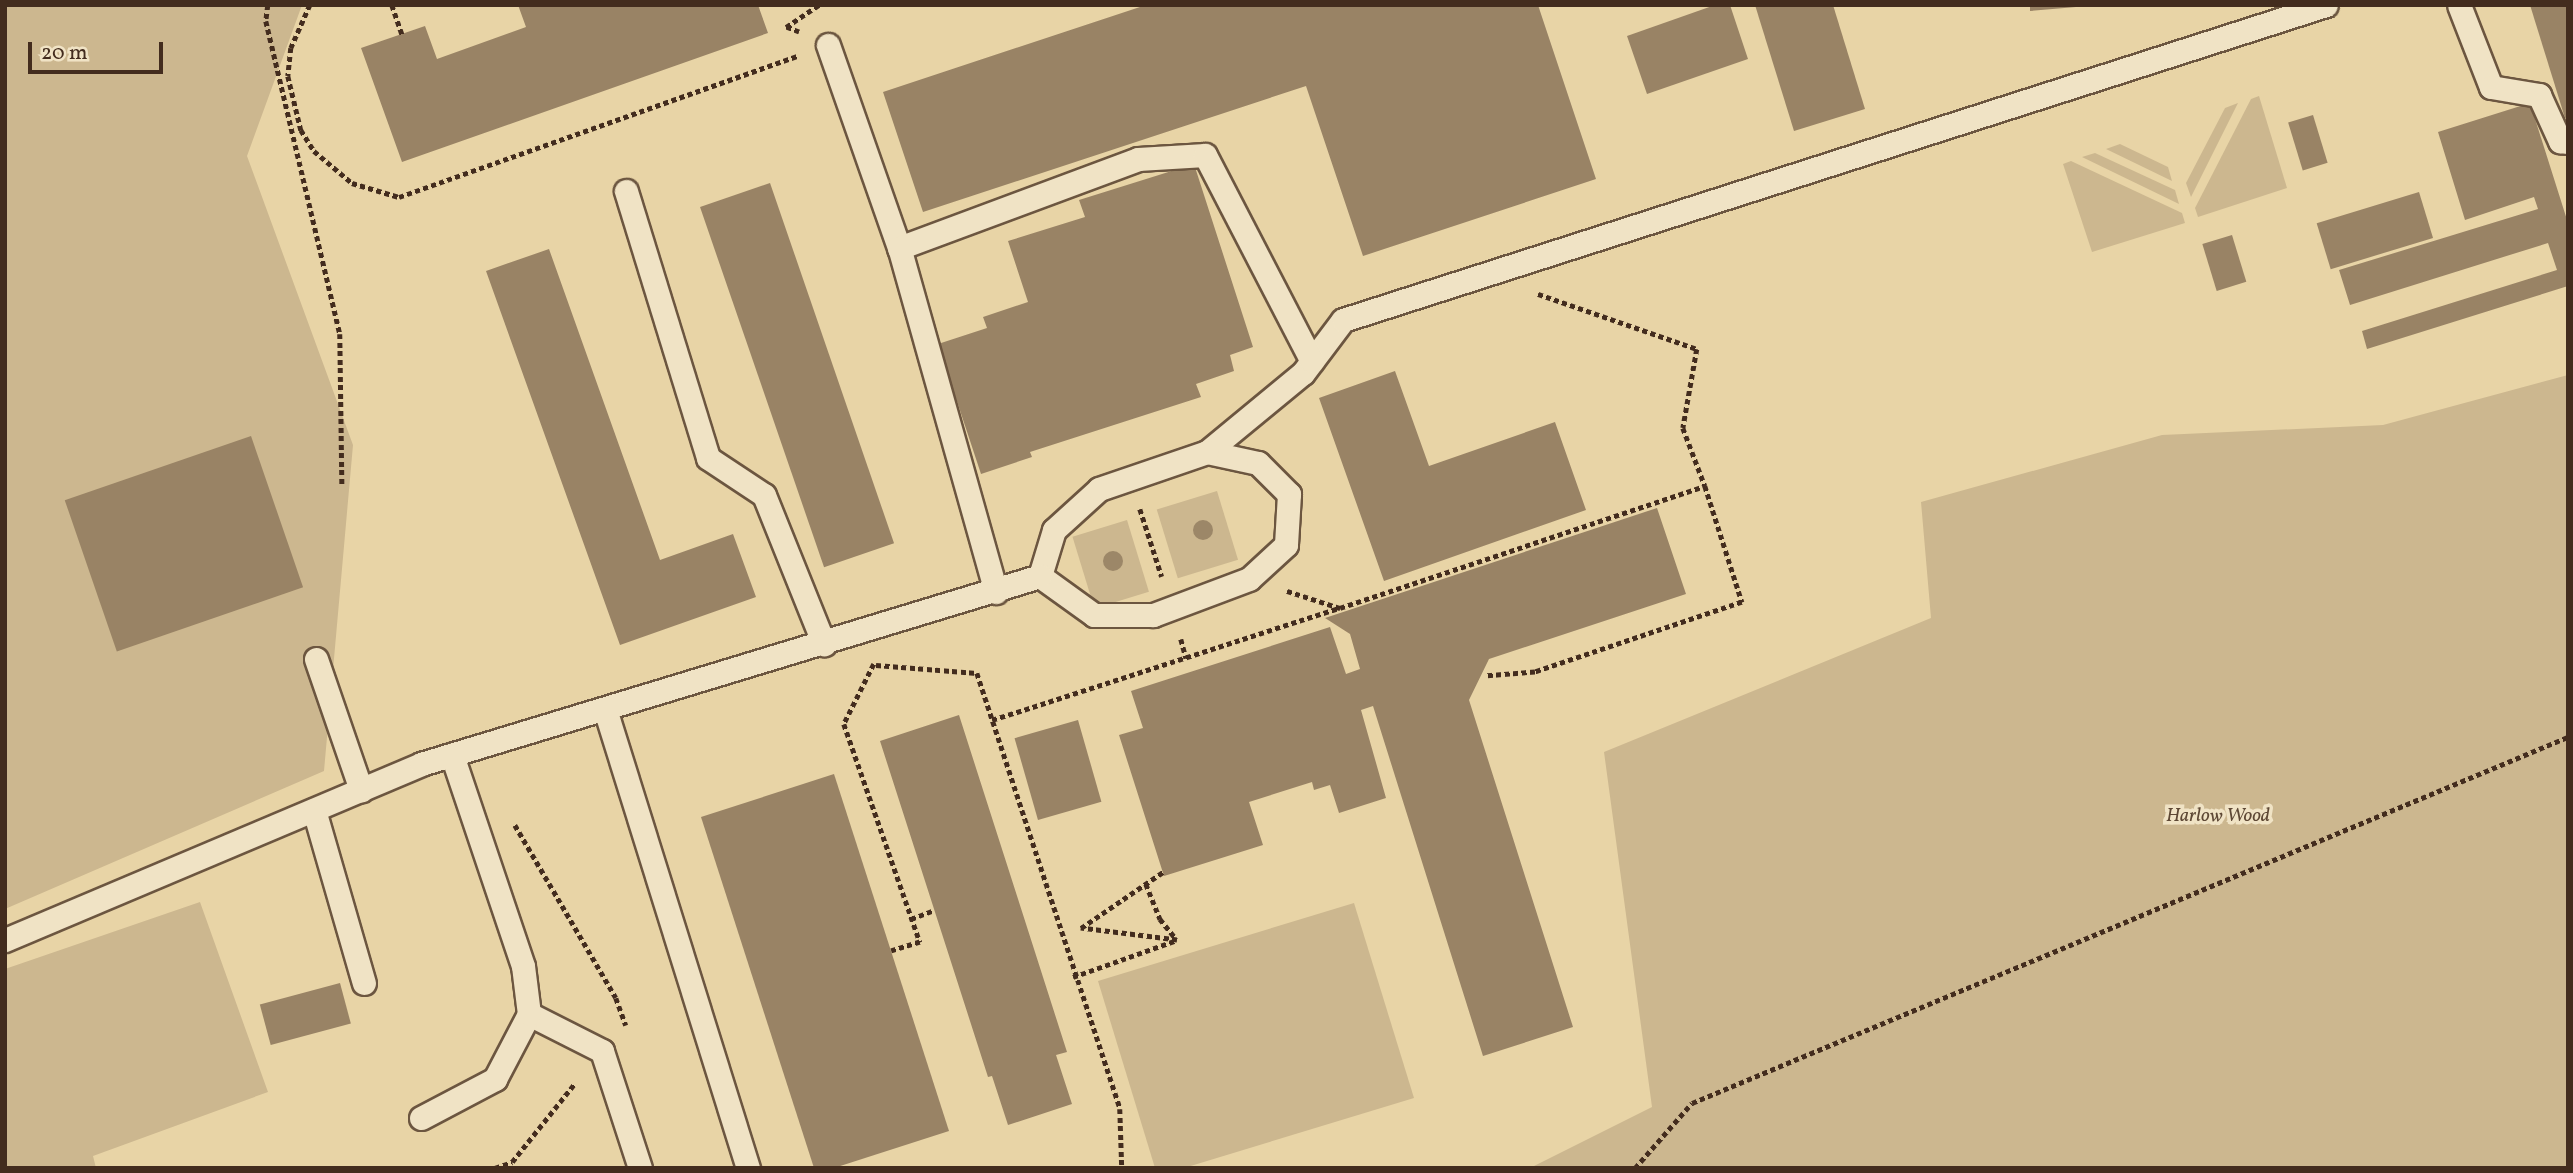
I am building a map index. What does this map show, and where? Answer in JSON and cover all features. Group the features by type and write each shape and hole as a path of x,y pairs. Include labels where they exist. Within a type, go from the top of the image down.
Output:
{"lane":[{"path":"1040,576 1054,530 1100,489 1207,452 1303,373 1343,320 2326,5"},
{"path":"2459,5 2491,87 2539,95 2560,141 2568,142"},
{"path":"828,45 900,248 996,592"},
{"path":"900,248 1139,159 1205,155 1312,360"},
{"path":"626,191 708,458 764,495 824,644"},
{"path":"1040,576 1094,615 1153,615 1249,579 1286,545 1289,494 1258,463 1207,452"},
{"path":"5,940 361,790 452,755 996,592 1040,576"},
{"path":"316,659 361,790"},
{"path":"605,709 748,1168"},
{"path":"421,1118 495,1079 529,1014 523,966 452,755"},
{"path":"314,810 365,984"},
{"path":"529,1014 602,1051 640,1168"}],"path":[{"path":"268,5 266,22 340,334 342,486"},
{"path":"310,5 291,48 288,76 301,130 314,151 352,183 399,197 828,45"},
{"path":"393,5 402,34"},
{"path":"819,5 786,27 828,45"},
{"path":"1481,275 1697,349 1683,428 1705,486 1742,602 1535,672 1484,676"},
{"path":"1129,478 1186,658"},
{"path":"992,720 1340,608 1705,486"},
{"path":"1249,579 1340,608"},
{"path":"866,631 874,664 844,724 920,942 891,951"},
{"path":"874,664 977,673 1073,977 1120,1110 1122,1168"},
{"path":"1635,1168 1692,1104 2568,737"},
{"path":"512,820 616,998 630,1037"},
{"path":"1163,872 1081,928 1177,940"},
{"path":"1146,884 1160,919 1177,940"},
{"path":"911,919 934,910"},
{"path":"1073,977 1177,940"},
{"path":"495,1168 512,1162 625,1024"}],"green space":[{"path":"5,5 302,5 247,156 353,445 324,771 5,909"},
{"path":"2259,96 2287,188 2198,217 2195,208 2251,99"},
{"path":"2238,103 2191,197 2186,183 2225,108"},
{"path":"2120,144 2168,167 2172,181 2106,149"},
{"path":"2095,153 2175,190 2179,204 2082,157"},
{"path":"2071,161 2182,213 2185,223 2092,252 2063,164"},
{"name":"Harlow Wood","path":"2568,375 2568,1168 1530,1168 1652,1107 1604,752 1931,618 1921,502 2162,435 2383,425"},
{"path":"1217,491 1238,560 1178,578 1157,509"},
{"path":"1127,520 1149,592 1094,608 1072,537"},
{"path":"200,902 268,1092 93,1156 96,1168 5,1168 5,969"},
{"path":"1354,903 1414,1098 1184,1168 1155,1168 1098,981"}],"building":[{"path":"518,5 758,5 768,33 402,162 361,48 425,26 437,59 526,27"},
{"path":"1146,5 1538,5 1596,179 1363,256 1306,86 923,212 883,92"},
{"path":"1715,5 1730,5 1748,59 1647,94 1627,36"},
{"path":"1755,5 1833,5 1865,109 1794,131"},
{"path":"2030,5 2076,5 2076,7 2030,11"},
{"path":"2530,5 2568,5 2568,117 2565,118"},
{"path":"2530,103 2568,223 2568,286 2367,349 2362,331 2557,270 2548,243 2350,305 2339,270 2538,209 2534,197 2465,220 2438,132"},
{"path":"2313,115 2328,163 2303,170 2288,123"},
{"path":"1194,164 1253,347 1230,355 1234,371 1196,384 1201,397 1030,452 1032,457 981,474 938,344 987,328 983,317 1028,302 1008,241 1085,217 1079,200"},
{"path":"770,183 894,543 824,567 700,207"},
{"path":"2419,192 2433,238 2331,269 2317,223"},
{"path":"2232,235 2246,282 2217,291 2202,244"},
{"path":"549,249 660,560 733,534 756,597 620,645 486,271"},
{"path":"1395,371 1429,466 1555,422 1586,510 1384,581 1319,398"},
{"path":"251,436 303,587 117,651 65,500"},
{"path":"1657,508 1686,594 1489,659 1469,700 1573,1027 1483,1056 1373,706 1361,710 1386,798 1339,813 1330,785 1314,790 1312,782 1249,802 1263,845 1164,876 1119,735 1143,728 1131,691 1330,627 1346,674 1360,669 1350,634 1325,618"},
{"path":"959,715 1067,1052 1056,1055 1072,1104 1008,1125 992,1076 988,1077 880,741"},
{"path":"1078,720 1101,802 1038,820 1015,738"},
{"path":"834,774 949,1131 834,1168 814,1168 701,817"},
{"path":"340,983 351,1024 271,1045 260,1004"}]}
